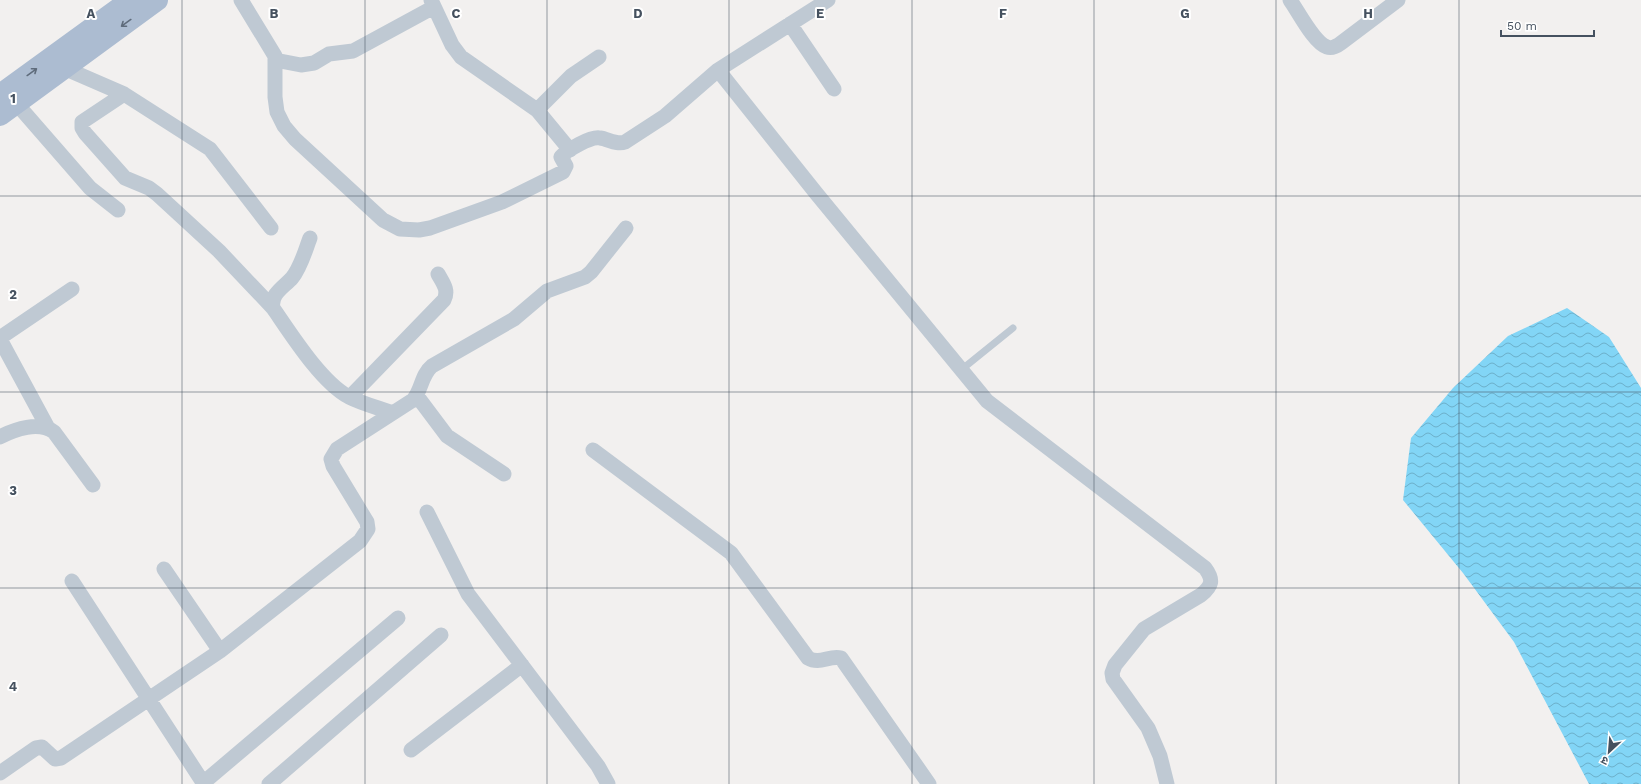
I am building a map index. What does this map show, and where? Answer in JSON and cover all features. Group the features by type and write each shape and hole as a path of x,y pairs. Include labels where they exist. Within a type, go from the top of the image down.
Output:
{"main road":[{"path":"3,108 131,0"},
{"path":"3,108 64,68 157,0"}],"street":[{"path":"241,0 275,56 275,97 277,112 284,126 295,139 383,220 400,229 425,229 502,202 564,172 566,166 561,157 570,150 595,138 619,143 625,142 665,116 718,70 828,0"},
{"path":"1290,0 1316,40 1328,48 1334,47 1341,43 1398,0"},
{"path":"275,60 301,65 314,63 329,54 353,51 432,3 452,45 461,57 537,110 570,150"},
{"path":"790,24 834,89"},
{"path":"537,110 571,76 599,57"},
{"path":"64,68 124,94 210,149 271,228"},
{"path":"718,70 987,401 1205,568 1211,575 1212,581 1208,589 1201,595 1144,629 1115,665 1112,673 1113,679 1148,728 1160,756 1167,784"},
{"path":"124,94 82,122 82,128 85,133 125,178 149,188 157,194 224,256 273,308 303,352 336,387 350,397 393,413"},
{"path":"3,108 90,188 118,210"},
{"path":"0,773 36,748 42,747 55,759 61,758 220,651 360,541 368,529 367,522 333,466 331,459 337,449 417,396 424,375 432,366 514,319 547,291 585,277 591,272 626,228"},
{"path":"273,308 272,302 274,296 297,272 310,238"},
{"path":"350,397 444,300 447,294 446,289 438,274"},
{"path":"48,428 1,341 4,335 72,289"},
{"path":"417,396 448,436 504,474"},
{"path":"0,437 11,432 40,426 48,428 54,432 92,485"},
{"path":"593,450 731,553 808,658 813,661 820,662 834,657 841,658 929,784"},
{"path":"427,512 468,594 598,766 608,784"},
{"path":"164,569 220,651"},
{"path":"72,581 203,783 398,618"},
{"path":"269,784 441,634"},
{"path":"411,750 522,665"}],"lane":[{"path":"961,370 1013,328"}],"water":[{"path":"1567,308 1609,337 1641,388 1641,784 1589,784 1514,642 1463,573 1403,500 1411,438 1453,388 1508,336"}]}
